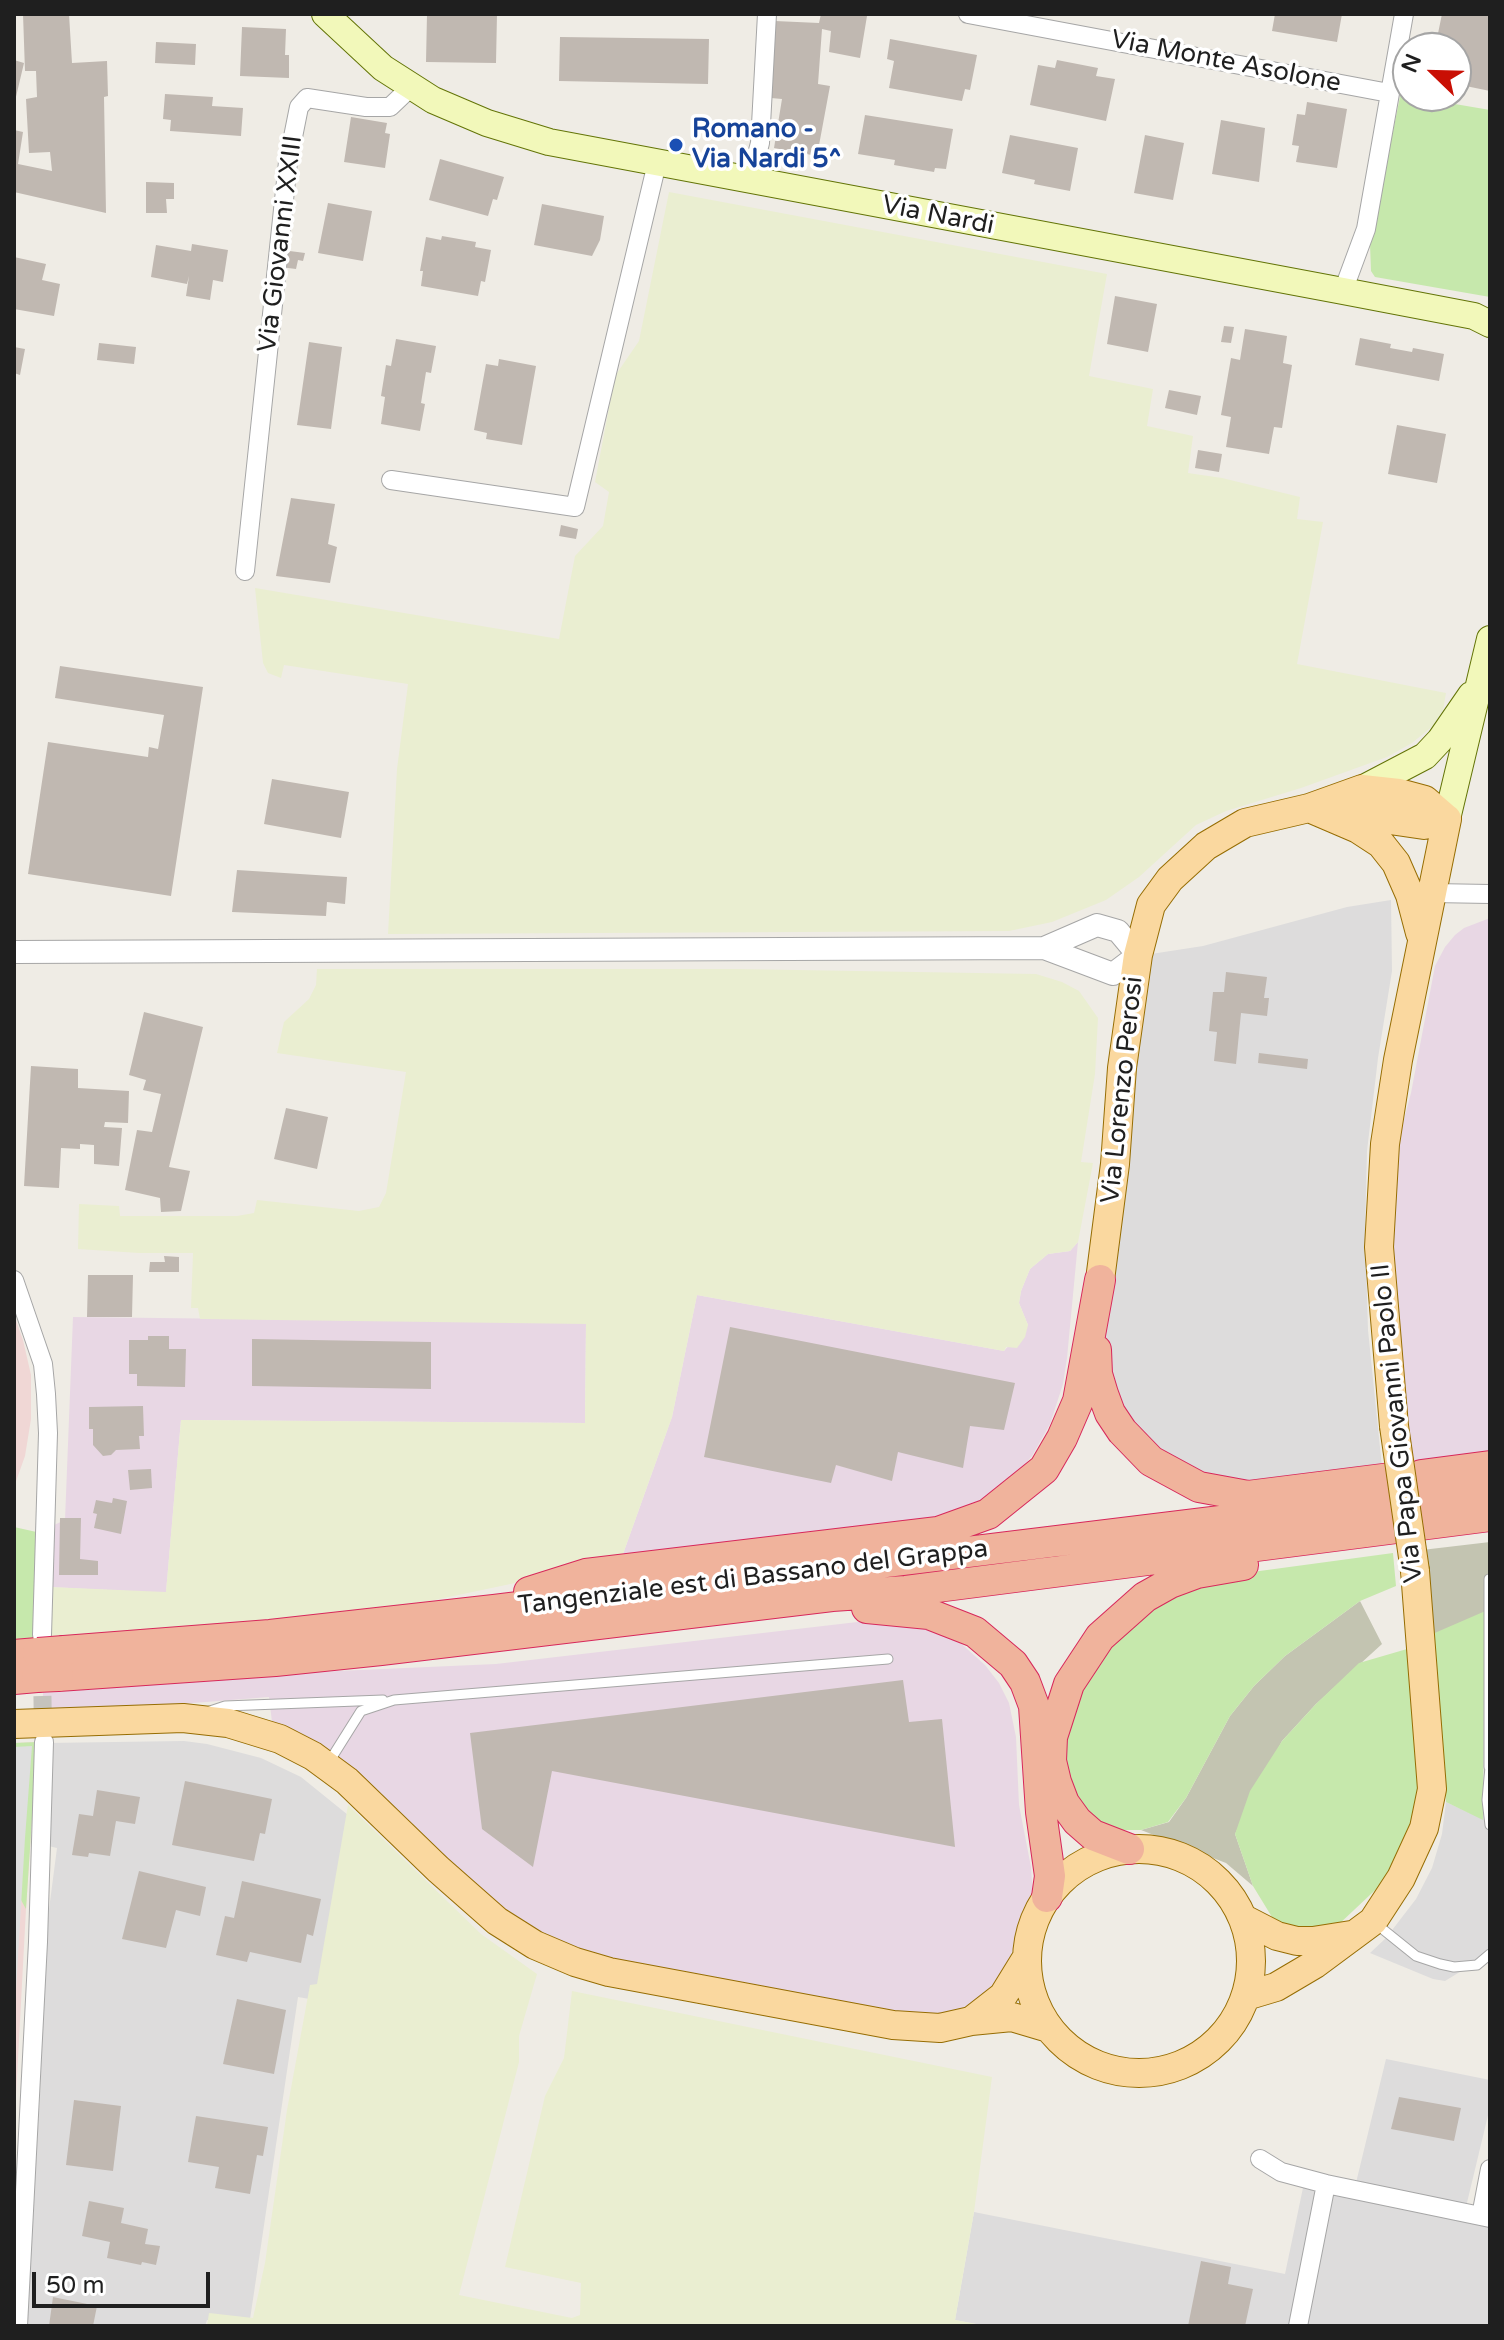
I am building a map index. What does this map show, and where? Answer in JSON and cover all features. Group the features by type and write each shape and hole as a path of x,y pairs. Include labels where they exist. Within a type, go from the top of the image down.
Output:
{"highway":[{"path":"1100,1280 1097,1374 1110,1413 1122,1431 1151,1461 1199,1487 1237,1496 1391,1478"},
{"path":"494,1610 531,1592 586,1574 938,1532 988,1514 1044,1469 1062,1438 1078,1401 1100,1280"},
{"path":"1421,1475 1490,1466"},
{"name":"Tangenziale est di Bassano del Grappa","path":"38,1661 494,1610 1490,1488"},
{"name":"Tangenziale est di Bassano del Grappa","path":"38,1661 275,1661 832,1596 906,1591 1490,1516"},
{"path":"1430,1541 1490,1534"},
{"path":"1129,1849 1093,1835 1077,1821 1064,1803 1051,1761 1052,1737 1064,1698 1084,1659 1100,1637 1145,1597 1197,1573 1399,1545"},
{"path":"381,1650 417,1655 575,1642 850,1606 929,1614 975,1632 1013,1664 1025,1682 1034,1706 1041,1812 1050,1876 1047,1897"}],"main road":[{"path":"325,14 383,68 411,87"},
{"name":"Via Nardi","path":"411,87 460,112 549,142 1485,318"},
{"path":"1447,819 1490,639"},
{"path":"1138,955 1151,905 1170,879 1206,846 1245,823 1309,808 1362,789 1425,756 1440,740 1480,682"},
{"path":"1362,789 1399,793 1425,800 1447,819"},
{"path":"1309,808 1424,825 1447,819"},
{"path":"1309,808 1358,829 1389,853 1410,895 1421,938"},
{"name":"Via Papa Giovanni Paolo II","path":"1246,1996 1276,1987 1365,1928 1401,1878 1424,1828 1432,1789 1415,1571 1394,1426 1379,1247 1385,1144 1398,1060 1447,819"},
{"name":"Via Lorenzo Perosi","path":"1100,1280 1115,1164 1122,1068 1138,955"},
{"path":"14,1724 183,1718 228,1723 263,1732 327,1765 366,1797 483,1910 515,1933 557,1956 609,1972 876,2023 929,2028 1012,2017 1049,2028"},
{"path":"1129,1849 1166,1851 1187,1858 1206,1870 1222,1884 1244,1919 1251,1944 1252,1970 1246,1996 1230,2027 1206,2052 1175,2068 1140,2074 1106,2068 1074,2053 1049,2028 1032,1994 1027,1957 1033,1925 1047,1897 1063,1878 1105,1854 1129,1849"},
{"path":"1244,1919 1277,1936 1297,1941 1313,1941 1365,1928"},
{"path":"971,2021 1003,1996 1027,1957"}],"street":[{"path":"750,181 760,143 767,14"},
{"path":"1343,291 1366,229 1404,14"},
{"name":"Via Monte Asolone","path":"974,15 1389,93"},
{"name":"Via Giovanni XXIII","path":"245,571 288,162 299,107 307,98 366,107 390,107 411,87"},
{"path":"391,480 575,507 657,163"},
{"path":"1432,893 1490,894"},
{"path":"14,952 1044,948 1097,925 1118,931 1138,955"},
{"name":"Via Lorenzo Perosi","path":"1044,948 1113,974 1138,955"},
{"path":"14,1280 43,1364 46,1394 48,1433 38,1661"},
{"path":"18,2326 38,1942 44,1742"},
{"path":"1260,2159 1281,2172 1326,2184 1486,2217 1490,2169"},
{"path":"1298,2326 1326,2184"}],"lane":[{"path":"1489,1579 1490,1767 1487,1800 1490,1825"},
{"path":"183,1718 225,1706 394,1700 888,1659"},
{"path":"327,1765 361,1711 394,1700"},
{"path":"1365,1928 1416,1956 1454,1967 1477,1965 1490,1954"}],"shaded area":[{"path":"669,192 1107,274 1089,376 1153,389 1147,426 1193,436 1188,473 1300,497 1297,519 1323,522 1297,664 1446,693 1443,710 1434,725 1412,743 1387,757 1226,811 1196,825 1139,877 1106,900 1052,922 1009,931 388,934 397,769 408,684 284,665 281,678 268,673 263,663 255,588 559,639 575,556 603,526 609,492 595,482 615,376 639,341"},
{"path":"1391,900 1392,971 1367,1151 1365,1231 1368,1330 1383,1477 1234,1492 1138,1450 1095,1332 1151,954 1203,946 1347,907"},
{"path":"1490,918 1490,1463 1412,1473 1391,1282 1394,1157 1411,1093 1435,966 1455,935"},
{"path":"317,969 737,969 1036,974 1062,982 1079,991 1098,1018 1095,1074 1081,1162 1093,1163 1078,1242 1070,1251 1048,1254 1030,1269 1019,1303 1028,1325 1025,1337 1017,1348 1006,1347 1004,1351 697,1295 672,1417 618,1568 539,1578 349,1615 46,1637 49,1587 166,1592 181,1420 585,1423 586,1324 200,1319 198,1308 191,1308 193,1253 78,1249 79,1204 119,1206 120,1216 237,1216 254,1213 257,1200 359,1211 379,1207 386,1193 406,1072 277,1053 284,1022 309,999 316,985"},
{"path":"1078,1242 1063,1384 1050,1424 1032,1456 1006,1485 984,1503 926,1528 618,1568 672,1417 697,1295 1004,1351 1028,1325 1019,1303 1030,1269 1048,1254 1070,1251"},
{"path":"14,1315 31,1375 31,1419 25,1456 14,1487"},
{"path":"73,1317 586,1323 585,1423 181,1420 166,1593 49,1587 52,1526 65,1520"},
{"path":"1490,1542 1490,1632 1430,1635 1422,1550"},
{"path":"1360,1601 1382,1644 1316,1704 1282,1741 1235,1834 1253,1886 1226,1863 1141,1830 1169,1822 1186,1798 1230,1716 1254,1686 1285,1656"},
{"path":"866,1621 930,1627 957,1640 985,1665 1009,1703 1016,1737 1019,1805 1031,1867 1033,1897 1008,1962 996,1983 974,2003 950,2013 932,2016 886,2013 598,1957 544,1936 501,1910 272,1722 269,1697 42,1715 43,1693 315,1672 496,1664"},
{"path":"1484,1677 1490,1678 1490,1957 1486,1956 1445,1981 1370,1953 1386,1938 1416,1899 1432,1868 1442,1834 1446,1802 1483,1819"},
{"path":"184,1741 261,1758 301,1777 348,1815 507,2033 298,1997 249,2326 207,2320 205,2326 26,2326 40,2095 45,1940 57,1848 40,1844 46,1743"},
{"path":"37,1742 26,1909 14,2133 14,1743"},
{"path":"32,1746 25,1838 14,2025 14,1747"},
{"path":"348,1805 481,1934 537,1974 519,2036 519,2062 459,2295 572,2318 580,2315 581,2283 505,2267 545,2096 564,2058 572,1991 992,2077 974,2212 955,2320 986,2326 207,2326 209,2313 253,2318 265,2263 287,2110 310,1985 317,1984"},
{"path":"1386,2059 1490,2080 1490,2107 1465,2211 1490,2218 1490,2326 987,2326 955,2320 974,2212 1285,2274 1304,2183 1354,2191"}],"green space":[{"path":"1472,107 1490,110 1490,297 1375,277 1371,271 1370,244 1397,112 1472,112"},
{"path":"14,1527 41,1533 35,1643 14,1644"},
{"path":"1393,1553 1396,1586 1360,1601 1285,1656 1254,1686 1230,1716 1186,1798 1168,1822 1141,1830 1113,1830 1082,1816 1052,1753 1088,1661 1157,1599 1230,1575"},
{"path":"1490,1609 1490,1678 1484,1678 1483,1820 1446,1802 1430,1635"},
{"path":"1407,1649 1420,1767 1421,1806 1388,1878 1337,1926 1312,1932 1275,1922 1253,1886 1235,1834 1250,1791 1282,1741 1359,1663"},
{"path":"37,1742 26,1909 21,1900 14,1896 14,1743"}],"building":[{"path":"23,14 69,14 72,63 107,61 108,96 104,97 106,213 14,192 14,130 23,132 18,164 52,171 50,152 29,153 26,99 37,97 36,71 25,71"},
{"path":"427,14 497,14 496,63 426,62"},
{"path":"821,14 867,16 860,58 829,52 831,31 822,29 818,84 830,86 817,156 774,148 782,99 771,98 775,21 819,23"},
{"path":"1275,14 1342,14 1337,42 1272,31"},
{"path":"1442,14 1490,14 1490,91 1472,87 1472,32 1438,32"},
{"path":"242,27 286,29 285,55 289,55 289,78 240,76"},
{"path":"560,37 709,39 708,84 559,81"},
{"path":"890,39 977,55 970,90 965,89 962,101 889,88 894,61 887,59"},
{"path":"156,42 196,44 195,65 155,63"},
{"path":"14,60 24,63 15,101 14,101"},
{"path":"1057,60 1098,68 1096,76 1115,79 1106,121 1030,105 1038,65 1055,68"},
{"path":"165,94 213,97 212,106 243,108 241,136 170,131 171,120 163,119"},
{"path":"1307,102 1347,109 1337,168 1296,162 1299,146 1292,145 1297,114 1305,115"},
{"path":"865,115 953,129 946,169 935,168 934,172 894,165 895,160 858,154"},
{"path":"351,117 387,123 385,133 390,134 385,168 344,162"},
{"path":"1221,120 1265,128 1259,182 1212,174"},
{"path":"1010,135 1078,148 1070,191 1034,184 1035,180 1002,173"},
{"path":"1145,135 1184,143 1173,200 1134,193"},
{"path":"440,159 504,177 488,216 429,200"},
{"path":"146,182 174,183 174,199 166,199 167,213 146,213"},
{"path":"328,203 372,211 363,261 318,253"},
{"path":"542,204 604,216 600,240 592,256 534,245"},
{"path":"442,236 476,242 475,247 491,250 485,282 481,281 478,296 421,286 423,271 420,271 426,237 441,240"},
{"path":"192,244 228,250 223,282 213,280 210,300 186,296 189,276 187,284 151,277 156,245 191,251"},
{"path":"282,250 305,253 303,261 298,260 296,269 280,267"},
{"path":"14,257 46,264 42,280 60,284 54,316 14,309"},
{"path":"1115,296 1157,304 1148,352 1107,344"},
{"path":"1224,326 1234,327 1231,343 1221,342"},
{"path":"1245,329 1287,336 1283,363 1292,365 1282,428 1274,427 1269,454 1226,447 1231,417 1221,415 1231,358 1240,360"},
{"path":"1360,338 1391,344 1390,348 1412,352 1413,348 1444,354 1439,381 1355,365"},
{"path":"396,339 436,346 431,373 426,372 420,431 381,424 386,365 391,366"},
{"path":"309,342 342,347 331,429 297,425"},
{"path":"99,343 136,347 134,364 97,360"},
{"path":"14,347 25,349 20,375 14,373"},
{"path":"499,359 536,366 522,445 486,439 487,433 474,430 486,364 498,366"},
{"path":"1169,390 1201,396 1197,415 1165,408"},
{"path":"1397,425 1446,434 1437,483 1388,474"},
{"path":"1198,450 1222,454 1219,472 1195,468"},
{"path":"291,498 335,504 328,544 337,547 330,583 276,576"},
{"path":"561,525 578,529 576,539 559,536"},
{"path":"60,666 203,687 171,896 28,874 48,742 148,757 149,747 158,749 164,715 55,698"},
{"path":"272,779 349,792 341,838 264,824"},
{"path":"237,870 347,877 345,904 327,902 326,916 232,912"},
{"path":"1226,972 1267,977 1264,998 1269,998 1267,1016 1241,1013 1236,1064 1214,1061 1217,1032 1209,1031 1213,992 1224,992"},
{"path":"144,1012 203,1027 169,1167 190,1171 181,1211 161,1212 160,1198 125,1190 137,1130 152,1132 161,1094 143,1090 146,1080 129,1075"},
{"path":"1259,1053 1308,1059 1307,1069 1258,1063"},
{"path":"31,1066 78,1069 78,1088 129,1091 128,1123 105,1122 104,1127 122,1128 119,1166 94,1164 94,1145 80,1144 80,1149 61,1148 59,1188 24,1186"},
{"path":"286,1108 328,1117 317,1169 274,1159"},
{"path":"164,1256 179,1257 179,1272 149,1272 150,1262 165,1262"},
{"path":"88,1275 133,1275 132,1317 87,1317"},
{"path":"730,1327 1015,1383 1004,1430 970,1426 963,1468 898,1452 892,1481 836,1465 831,1483 704,1457"},
{"path":"148,1336 169,1336 169,1349 186,1349 185,1387 137,1386 137,1374 129,1374 129,1340 148,1340"},
{"path":"252,1339 431,1342 431,1389 252,1386"},
{"path":"143,1406 144,1436 139,1436 140,1449 116,1450 111,1455 103,1456 93,1445 89,1407"},
{"path":"151,1469 152,1488 130,1490 128,1470"},
{"path":"113,1498 127,1501 121,1534 94,1528 96,1500 112,1503"},
{"path":"60,1518 81,1518 80,1559 98,1561 98,1575 59,1575"},
{"path":"903,1680 909,1722 942,1719 955,1847 552,1771 533,1867 482,1829 470,1733"},
{"path":"185,1781 272,1799 265,1834 260,1833 254,1861 172,1845"},
{"path":"97,1790 140,1797 135,1824 116,1821 110,1856 89,1853 88,1857 72,1855 79,1814 93,1816"},
{"path":"139,1871 206,1887 200,1916 176,1910 166,1948 122,1939"},
{"path":"242,1881 321,1899 313,1936 307,1934 301,1963 250,1952 247,1962 216,1955 225,1916 234,1918"},
{"path":"237,1999 286,2010 274,2074 223,2064"},
{"path":"1399,2097 1461,2108 1454,2141 1391,2129"},
{"path":"74,2100 121,2106 113,2171 66,2165"},
{"path":"196,2116 268,2127 263,2156 257,2155 250,2194 215,2188 219,2167 188,2162"},
{"path":"89,2201 124,2208 121,2223 148,2229 145,2244 160,2246 156,2265 107,2258 110,2242 82,2236"},
{"path":"1201,2261 1231,2267 1228,2284 1253,2289 1245,2326 1188,2326"},
{"path":"53,2297 97,2306 93,2326 49,2326"}],"tunnel":[{"path":"42,1669 43,1731"}],"place":[{"name":"Romano - Via Nardi 5^","path":"676,145"}]}
